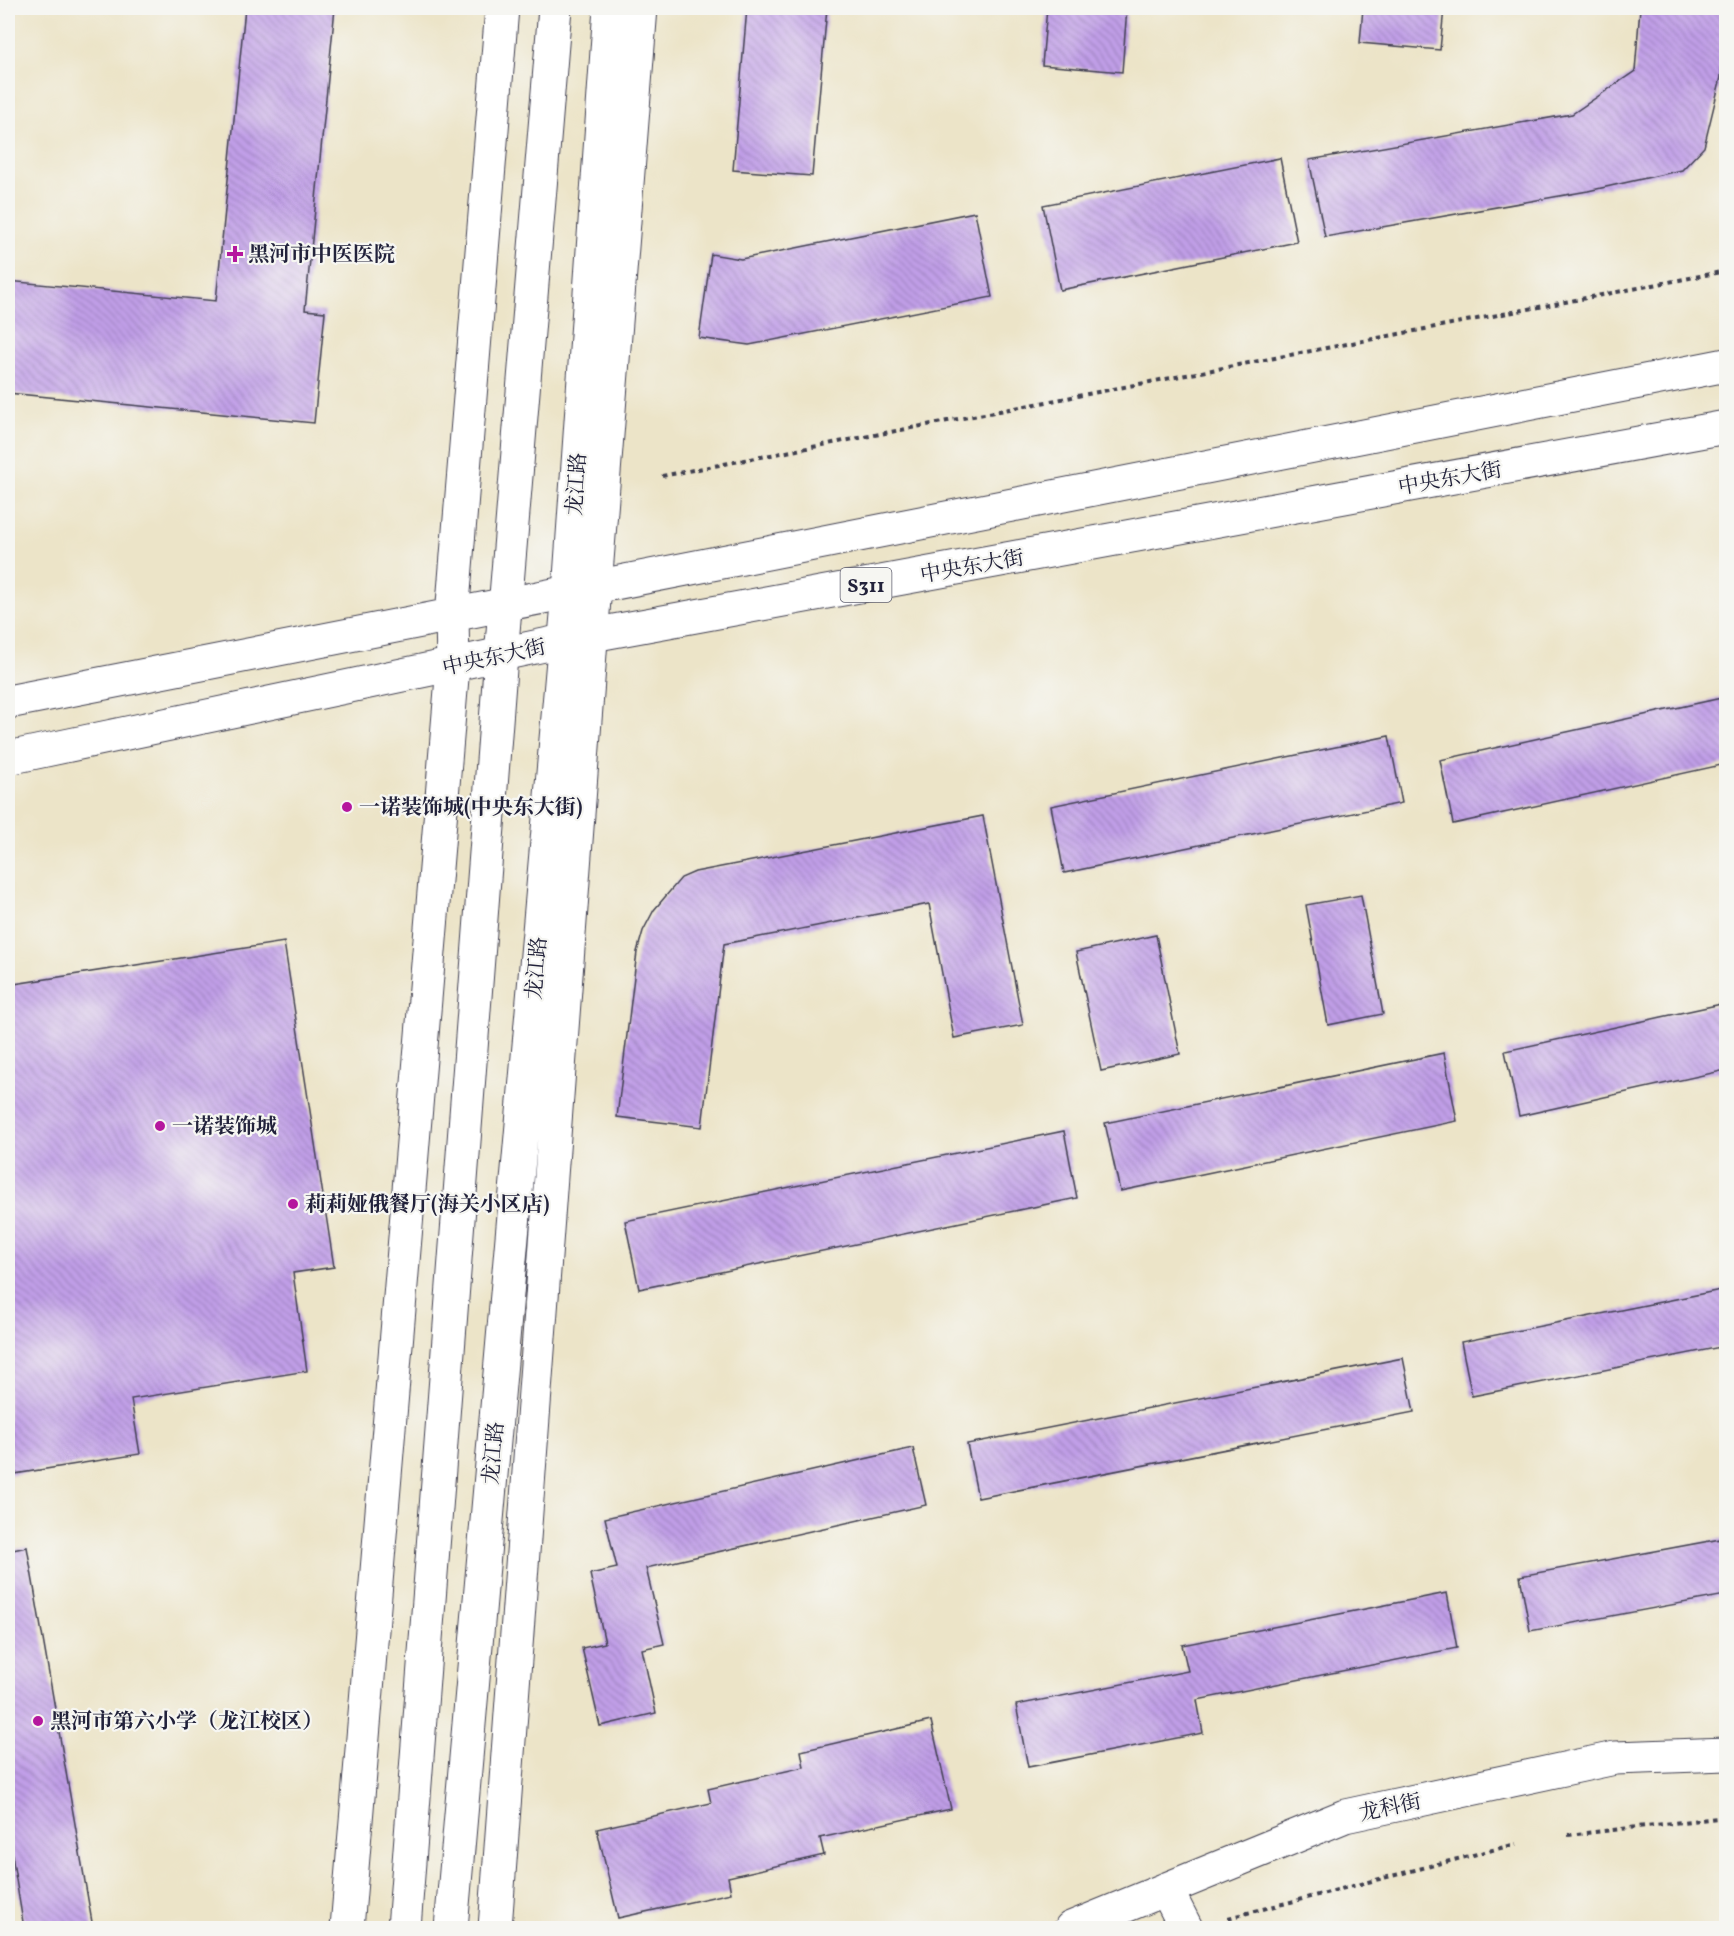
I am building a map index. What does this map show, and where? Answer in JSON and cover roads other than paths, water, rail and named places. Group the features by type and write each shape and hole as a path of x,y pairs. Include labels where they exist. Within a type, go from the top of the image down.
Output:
{"street":[{"path":"347,1929 453,666 452,616 502,8"},
{"path":"404,1929 501,656 555,8"},
{"name":"龙江路","path":"451,1929 578,639 610,8"},
{"path":"582,589 641,8"},
{"path":"8,702 1726,365"},
{"name":"中央东大街","path":"8,758 578,639 1726,427"},
{"path":"495,1929 578,639"},
{"name":"龙科街","path":"1071,1929 1345,1816 1615,1758 1726,1754"},
{"path":"1166,1889 1186,1929"}],"place":[{"name":"黑河市中医医院","path":"235,254"},
{"name":"一诺装饰城(中央东大街)","path":"347,807"},
{"name":"一诺装饰城","path":"160,1126"},
{"name":"莉莉娅俄餐厅(海关小区店)","path":"293,1204"},
{"name":"黑河市第六小学（龙江校区）","path":"38,1721"}]}
